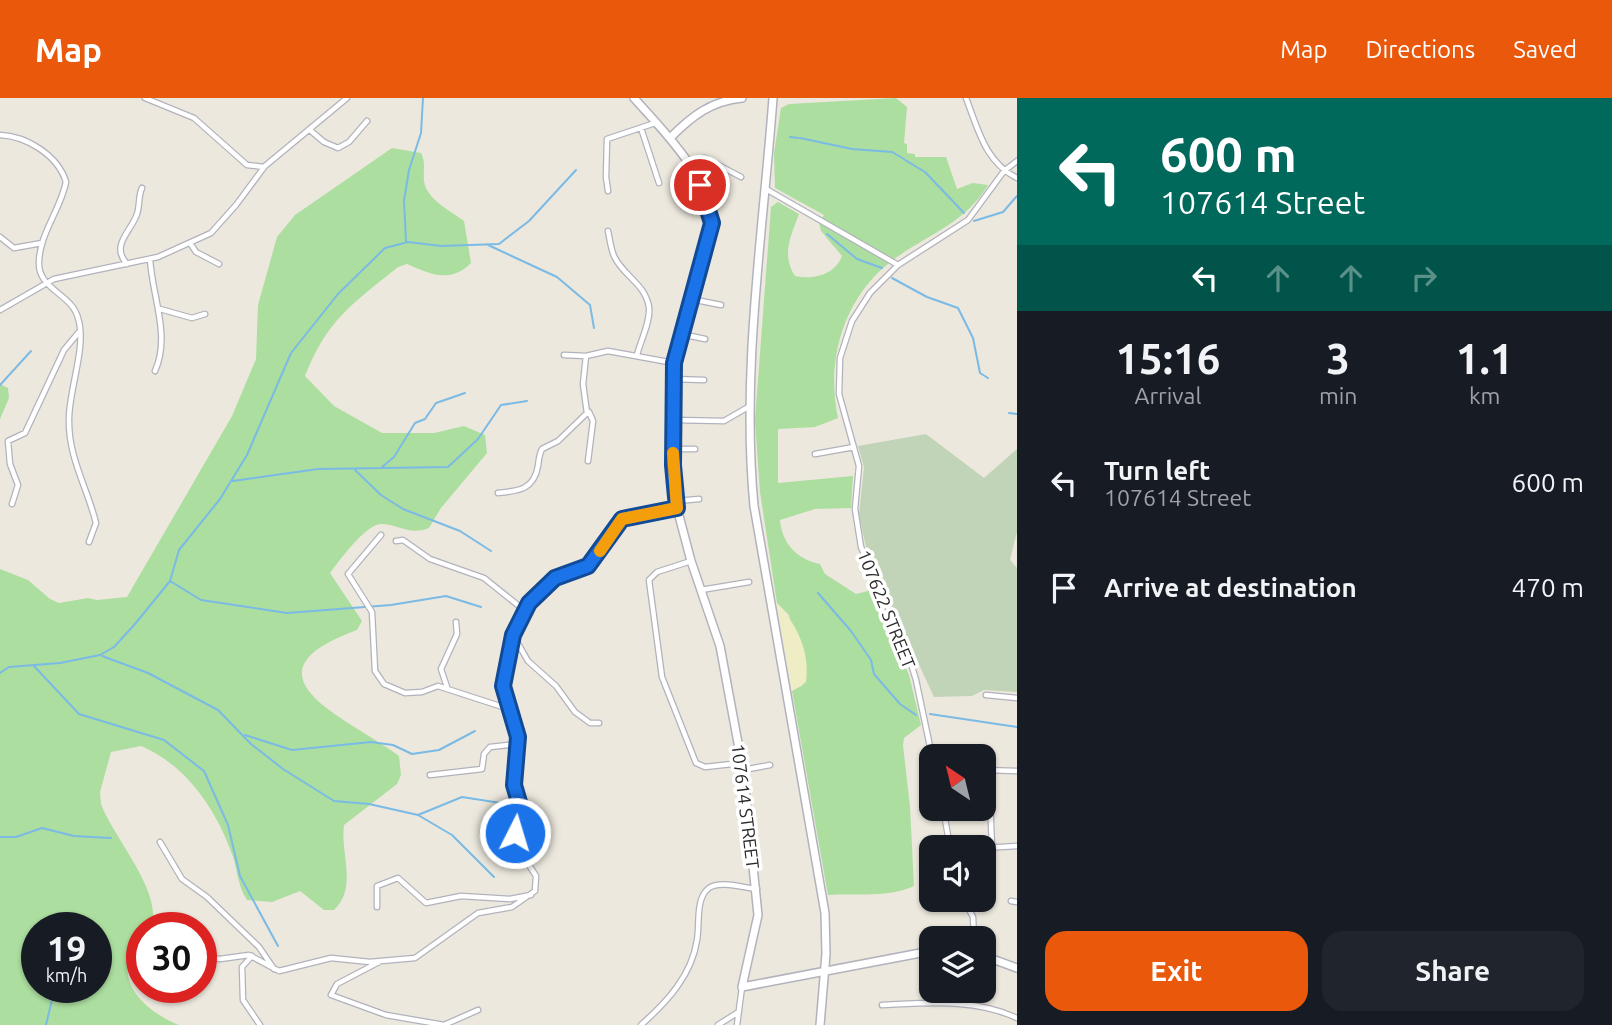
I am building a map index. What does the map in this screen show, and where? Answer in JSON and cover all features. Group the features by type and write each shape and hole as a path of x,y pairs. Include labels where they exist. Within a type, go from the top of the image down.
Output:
{"street":[{"path":"145,98 194,118 247,165 260,169 311,131 347,98"},
{"name":"107614 STREET","path":"634,98 671,136 688,163 706,199 712,223 674,363 672,420 677,504 691,561 720,646 743,767 757,889 757,932 737,1013 737,1025"},
{"path":"671,136 705,108 741,98"},
{"path":"773,98 750,406 754,506 825,913 825,972 820,1025"},
{"path":"965,98 986,150 1004,171 1017,178"},
{"path":"311,131 324,142 338,148 349,142 367,121"},
{"path":"608,191 607,139 656,122"},
{"path":"641,128 659,183"},
{"path":"0,135 29,140 65,177 63,196 43,243 38,263 47,283 71,302 79,318 69,431 76,470 96,523 89,542"},
{"path":"688,163 705,158 741,177"},
{"name":"107622 STREET","path":"930,744 906,647 861,547 855,509 859,466 839,394 842,349 852,321 864,301 898,265 968,220 1004,171 1017,161"},
{"path":"0,310 47,283 70,274 128,265 190,243 221,224 265,166"},
{"path":"128,265 122,257 121,239 137,214 138,196 142,188"},
{"path":"766,189 898,265"},
{"path":"608,232 614,258 628,276 638,282 648,304 648,319 637,355"},
{"path":"0,237 14,248 43,243"},
{"path":"190,243 202,257 219,264"},
{"path":"150,259 150,273 160,309 163,354 155,371"},
{"path":"690,299 721,305"},
{"path":"160,309 192,318 205,314"},
{"path":"12,504 18,485 10,464 9,439 25,433 64,349 79,332"},
{"path":"680,334 705,339"},
{"path":"564,355 586,356 604,351 674,363"},
{"path":"586,356 583,384 589,418 593,421 588,461"},
{"path":"672,379 704,380"},
{"path":"672,420 724,421 750,406"},
{"path":"498,493 517,492 530,485 538,471 542,449 558,441 588,408"},
{"path":"815,454 854,447"},
{"path":"673,449 695,449"},
{"path":"217,959 240,954 252,956 275,970 286,970 331,958 380,961 418,957 478,913 512,907 531,895 537,884 536,876 522,854 514,827 519,802 514,785 518,744 503,679 513,635 524,610 555,578 588,566 622,519 699,499"},
{"path":"382,535 348,574 372,612 376,675 387,686 405,693 422,692 436,686 510,710"},
{"path":"396,541 403,541 430,559 484,578 524,610"},
{"path":"691,561 657,572 649,580 662,677 696,763 705,767 770,765"},
{"path":"701,590 748,582"},
{"path":"447,688 441,669 457,634 456,622"},
{"path":"513,635 527,661 556,686 575,712 590,723 599,723"},
{"path":"986,695 1017,698"},
{"path":"430,775 481,769 484,754 490,747 518,744"},
{"path":"996,771 1017,771"},
{"path":"160,842 182,879 207,897 259,947 275,970"},
{"path":"996,847 1017,846"},
{"path":"377,907 377,886 398,878 426,903 461,896 510,899 531,895"},
{"path":"641,1025 678,988 686,972 696,946 701,901 706,890 716,884 757,889"},
{"path":"743,987 919,953"},
{"path":"252,956 242,967 242,995 260,1025"},
{"path":"996,960 1017,968"},
{"path":"380,961 337,985 331,995 386,1015 444,1025 478,1010"},
{"path":"882,1005 964,1004 998,1010 1017,1018"},
{"path":"718,1025 737,1013"}],"green space":[{"path":"896,98 907,107 904,143 907,144 907,153 915,154 915,157 946,157 957,189 973,183 988,185 959,218 897,257 864,289 843,328 837,350 834,373 838,418 815,427 778,429 778,483 853,476 851,508 815,509 780,520 781,529 792,549 804,558 820,564 825,574 856,594 872,590 909,675 921,725 904,738 903,745 910,807 914,886 883,894 828,895 792,691 803,685 789,615 777,603 760,492 755,420 771,207 778,202 799,214 788,253 795,276 823,275 834,268 842,256 821,231 819,223 824,215 775,188 774,153 781,108 789,104"},
{"path":"392,148 421,153 424,181 429,193 464,221 471,263 448,275 432,274 407,264 398,267 342,314 322,341 305,376 334,406 382,433 434,433 464,426 485,435 487,453 441,508 429,528 416,531 387,524 375,526 361,536 340,560 330,573 362,621 357,630 321,647 304,663 303,680 313,696 331,712 399,756 401,775 397,784 344,825 347,870 345,891 334,910 324,910 300,891 272,902 247,900 225,837 197,790 172,765 141,746 111,752 100,792 101,804 144,882 153,912 126,912 126,1003 144,1003 179,1025 0,1025 0,569 28,580 50,599 59,603 88,598 97,600 127,597 232,416 256,359 258,305 277,237 295,215"},
{"path":"0,384 8,388 9,398 0,419"}],"sand":[{"path":"777,603 796,629 806,660 806,682 792,691"}],"shaded area":[{"path":"926,434 984,478 1017,449 1017,532 1010,560 1017,568 1017,692 984,690 972,696 934,697 867,552 859,515 864,467 858,446"}],"waterway":[{"path":"406,241 404,201 409,170 421,133 423,98"},
{"path":"790,137 798,138"},
{"path":"800,138 852,149 892,152 904,159"},
{"path":"905,160 925,172 964,213"},
{"path":"0,673 9,667 60,663 100,655 114,647 135,624 170,581 179,550 220,499 247,455 291,353 338,294 385,248 408,242 441,246 499,244 529,221 576,170"},
{"path":"974,221 1003,212 1017,196"},
{"path":"827,234 857,259 882,268"},
{"path":"488,245 557,277 590,305 594,328"},
{"path":"892,278 927,297 958,308 973,338 980,373 988,378"},
{"path":"0,385 31,351"},
{"path":"382,467 394,457 415,423 425,419 436,403 465,393"},
{"path":"233,481 318,469 448,467 478,439 501,405 527,401"},
{"path":"1009,413 1017,414"},
{"path":"355,470 381,495 403,509 460,531 491,551"},
{"path":"170,581 201,600 287,613 391,605 446,596 481,607"},
{"path":"818,593 851,631 871,660 874,674 900,704 916,715"},
{"path":"102,656 148,673 218,710 251,744 283,769 334,801 369,804 418,815 452,835 494,877"},
{"path":"34,666 79,714 164,740 204,771 228,825 240,876 278,946"},
{"path":"930,714 1017,727"},
{"path":"245,735 292,750 371,742 393,745 412,754 439,750 475,731"},
{"path":"418,815 462,797 507,804"},
{"path":"0,837 16,837 42,828 74,836 111,838"},
{"path":"46,1025 51,1003"}],"slow traffic":[{"path":"600,551 622,519 637,513 677,508 673,453"}],"route":[{"path":"515,833 519,802 514,779 519,747 503,679 510,644 521,615 529,603 552,581 588,566 622,519 637,513 677,508 673,465 672,379 676,348 712,223 700,185"}]}
